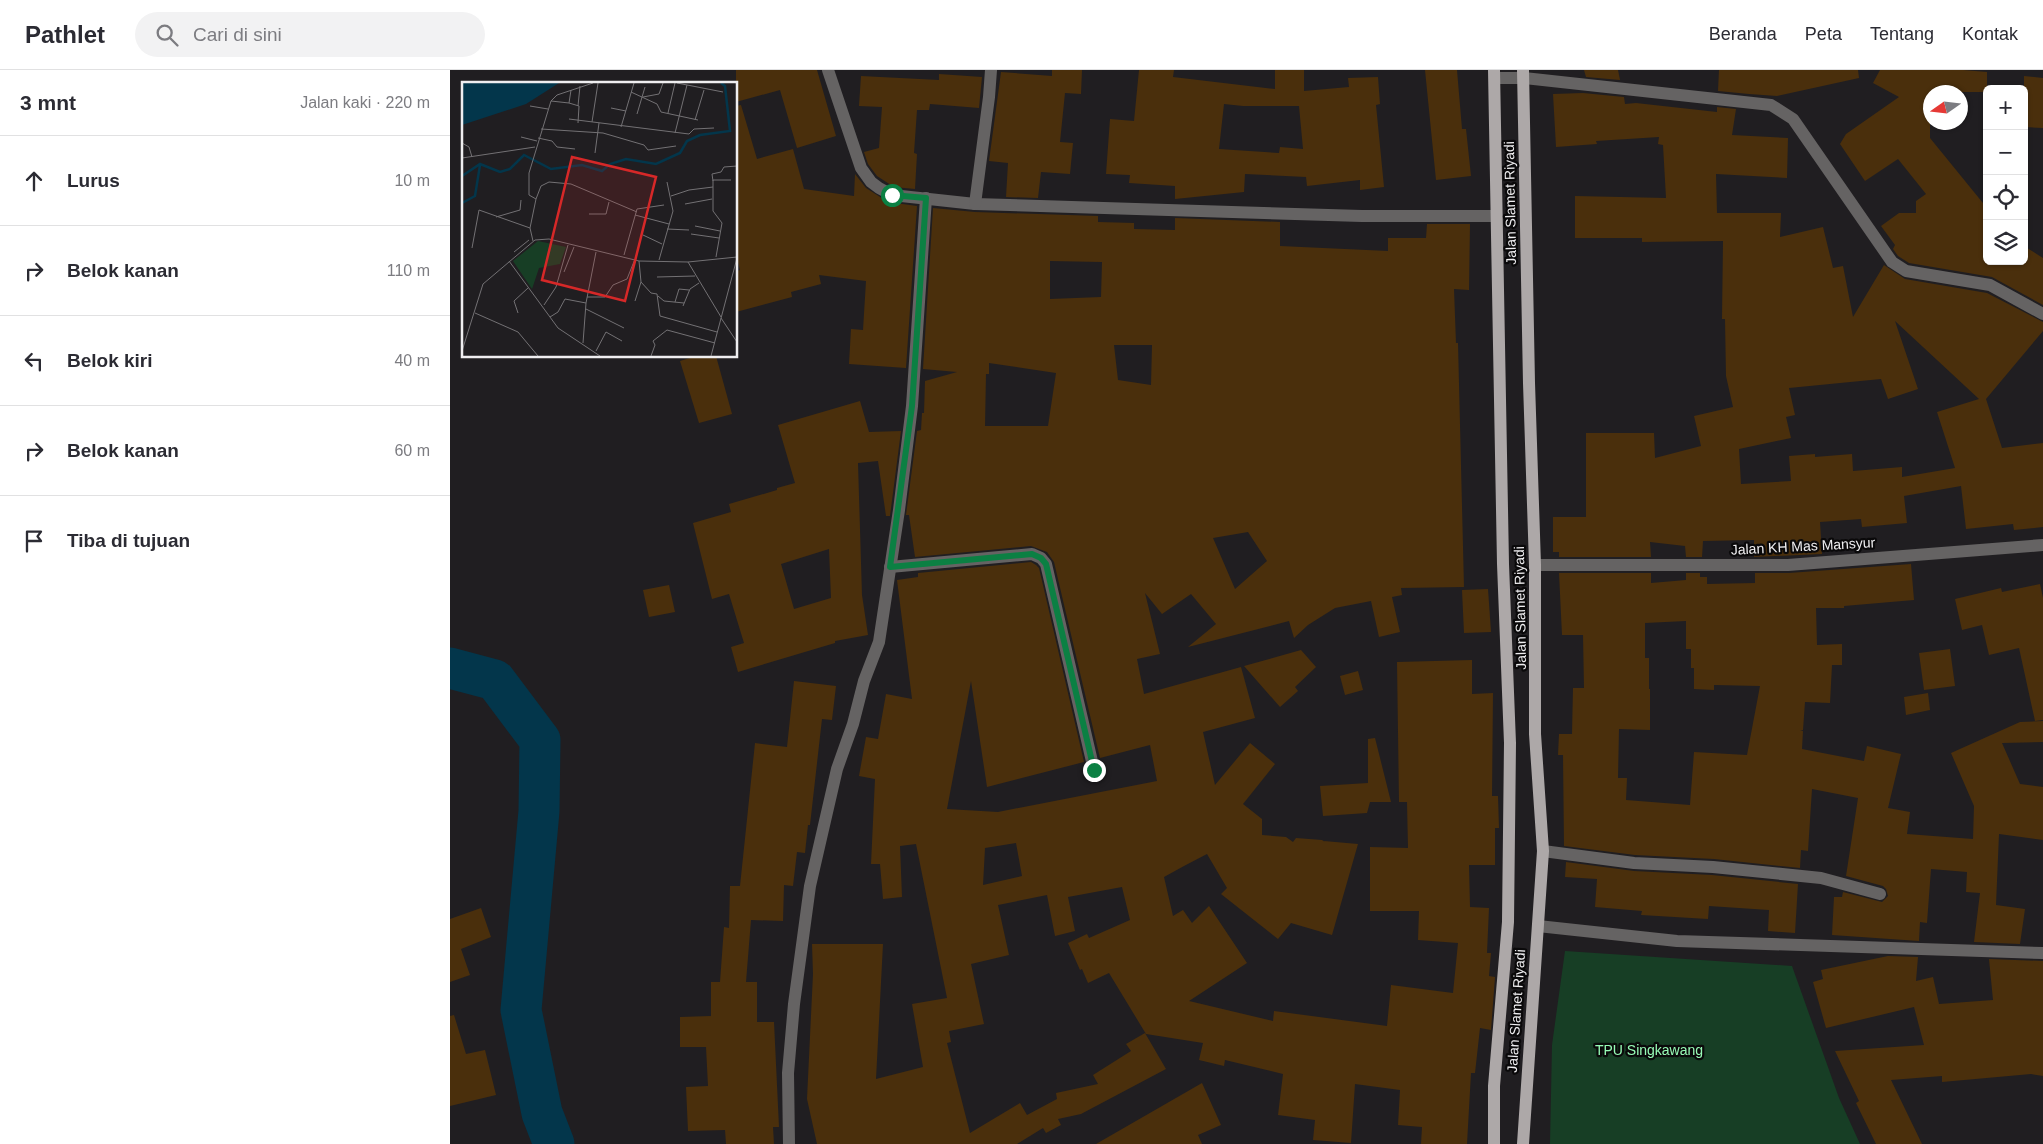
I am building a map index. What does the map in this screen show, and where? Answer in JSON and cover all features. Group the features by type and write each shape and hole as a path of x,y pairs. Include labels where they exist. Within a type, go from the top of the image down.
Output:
{"main road":[{"name":"Jalan Slamet Riyadi","path":"1494,74 1503,564 1510,743 1508,922 1494,1086 1494,1144"},
{"name":"Jalan Slamet Riyadi","path":"1523,74 1535,565 1535,734 1544,851 1523,1144"}],"street":[{"path":"828,70 861,168 871,182 892,195 975,204 1362,216 1496,216"},
{"path":"975,204 990,97 991,70"},
{"path":"1494,74 1523,74 1771,105 1793,119 1892,262 1906,271 1990,285 2043,314"},
{"path":"790,1144 788,1073 794,1004 810,886 837,768 853,724 864,681 879,642 912,406 926,198"},
{"name":"Jalan KH Mas Mansyur","path":"1535,565 1788,565 2043,545"},
{"path":"890,567 1032,554 1041,558 1046,564 1094,770"},
{"path":"1544,851 1634,863 1713,867 1821,878 1880,894"},
{"path":"1538,926 1677,941 2043,953"}],"green space":[{"name":"TPU Singkawang","path":"1565,951 1792,966 1839,1098 1860,1144 1550,1144 1552,1045"}],"building":[{"path":"736,70 817,70 836,136 797,148 780,90 738,101 738,82 736,82"},
{"path":"1052,70 1082,70 1081,94 1065,93 1060,142 1073,143 1070,174 1041,172 1038,198 1006,197 1008,163 989,161 1001,72 1052,76"},
{"path":"1139,70 1174,70 1173,77 1275,89 1275,70 1304,70 1304,91 1349,87 1348,78 1378,77 1380,104 1376,105 1384,187 1360,190 1360,180 1307,186 1306,177 1245,174 1244,192 1175,199 1175,186 1129,183 1130,175 1106,174 1110,119 1134,121","holes":["1224,104 1299,106 1303,149 1280,147 1279,153 1219,149"]},
{"path":"1425,70 1457,70 1462,129 1466,129 1471,176 1436,180"},
{"path":"1584,70 1618,70 1620,80 1586,77"},
{"path":"1719,70 1858,70 1859,78 1777,96 1718,91"},
{"path":"1880,70 1963,70 1987,72 1987,85 1983,85 1983,92 1968,92 1968,85 1923,85 1923,130 1930,130 1930,138 1983,203 1983,265 2028,265 2028,249 2043,258 2043,305 1992,277 1909,263 1898,256 1893,249 1895,245 1881,226 1899,213 1916,213 1916,201 1926,194 1898,159 1865,181 1840,144 1846,134 1899,97 1873,83"},
{"path":"939,74 982,77 979,108 930,104 929,110 917,110 914,153 917,154 915,189 894,187 877,176 868,164 864,152 879,148 882,107 859,106 861,76 939,80"},
{"path":"2024,76 2043,78 2043,128 2028,127 2028,85 2024,85"},
{"path":"1583,93 1624,97 1625,104 1636,103 1717,112 1717,107 1736,109 1732,135 1788,138 1787,178 1716,174 1717,213 1781,213 1780,237 1823,227 1833,268 1843,266 1853,317 1884,265 1905,279 1987,293 2043,322 2043,331 1986,399 2002,448 2043,443 2043,527 2014,530 2013,524 1966,529 1961,486 1904,496 1907,523 1862,527 1861,519 1820,522 1822,554 1754,557 1754,540 1703,541 1702,557 1686,557 1685,546 1650,542 1651,557 1559,557 1559,552 1553,552 1553,517 1586,517 1586,433 1654,433 1655,458 1701,446 1694,416 1733,407 1726,376 1725,319 1722,319 1723,241 1642,242 1642,238 1575,238 1575,196 1666,198 1663,145 1658,144 1659,137 1596,141 1597,144 1556,147 1553,94","holes":["1895,321 1979,399 1937,412 1955,468 1902,477 1902,467 1853,471 1852,454 1815,457 1815,454 1789,456 1791,481 1741,484 1739,449 1791,438 1786,417 1795,415 1789,388 1881,379 1888,399 1918,389"]},
{"path":"741,105 757,159 793,149 804,189 854,196 855,174 866,188 888,202 917,206 906,368 849,364 851,329 863,330 866,281 819,275 821,284 791,292 792,297 738,311 738,270 740,270 738,262 738,106"},
{"path":"933,208 975,212 1098,216 1098,222 1134,223 1134,229 1175,230 1175,218 1280,222 1280,246 1388,251 1388,238 1426,238 1427,224 1470,224 1469,290 1454,289 1456,343 1458,343 1464,587 1401,588 1402,595 1392,597 1400,632 1379,637 1371,601 1335,608 1308,625 1294,638 1289,621 1188,647 1216,624 1191,594 1162,614 1145,593 1160,654 1137,659 1144,694 1241,667 1255,718 1203,732 1215,785 1250,743 1275,764 1243,804 1262,819 1262,835 1286,837 1293,842 1296,838 1358,844 1332,935 1291,923 1278,939 1221,894 1227,888 1207,854 1164,877 1173,916 1183,910 1192,923 1209,906 1247,963 1189,1001 1273,1021 1274,1011 1387,1026 1391,985 1453,993 1458,943 1418,940 1419,911 1370,911 1370,847 1408,848 1407,802 1399,802 1397,662 1472,660 1472,694 1493,693 1492,796 1498,796 1499,828 1495,828 1495,865 1469,865 1470,907 1489,908 1487,953 1491,953 1489,976 1495,977 1491,1030 1480,1028 1475,1073 1471,1073 1467,1144 1421,1144 1422,1127 1398,1125 1400,1090 1355,1084 1351,1143 1313,1140 1315,1120 1278,1115 1283,1074 1225,1060 1224,1066 1199,1060 1203,1043 1146,1034 1109,973 1088,983 1068,943 1087,934 1089,938 1130,920 1122,887 1068,897 1075,931 1055,936 1047,895 998,905 1009,955 971,964 984,1024 949,1031 951,1042 947,1043 970,1133 1020,1103 1027,1115 1057,1099 1056,1093 1098,1084 1093,1075 1131,1051 1126,1044 1145,1033 1166,1069 1081,1114 1058,1119 1061,1125 1046,1133 1043,1128 1017,1144 817,1144 807,1099 813,974 812,944 883,944 876,1079 923,1067 912,1004 947,998 916,844 900,846 902,897 883,899 880,864 871,864 875,779 859,776 866,737 878,739 886,694 912,699 897,580 918,577 918,573 1031,562 1036,565 1039,568 1084,762 987,787 971,681 947,809 998,812 1157,781 1150,745 1100,758 1054,562 1047,552 1031,546 915,557 909,515 906,515 917,431 921,430 922,413 924,413 925,381 957,372 923,369","holes":["1050,261 1102,262 1101,297 1050,299","1114,345 1152,345 1151,385 1118,380","989,363 1056,373 1048,426 985,426 986,374 989,374","1248,532 1267,561 1235,589 1213,538","1016,843 1022,876 983,885 985,848"]},
{"path":"690,358 717,358 732,414 699,423 680,361"},
{"path":"860,401 869,432 901,431 890,516 886,516 878,461 858,463 862,595 868,635 835,641 835,643 738,672 731,647 744,643 729,594 712,599 693,523 731,512 729,504 795,483 778,425","holes":["829,549 831,598 794,609 781,564"]},
{"path":"1911,564 1914,600 1844,606 1844,608 1816,608 1817,645 1842,644 1842,665 1832,665 1830,703 1805,702 1803,730 1800,731 1803,731 1802,749 1864,761 1867,746 1901,754 1888,808 1910,812 1907,834 1973,839 1974,806 1951,753 2020,722 2043,721 2043,742 2002,743 2020,784 2043,787 2043,840 1999,834 1996,905 2025,909 2020,944 1974,942 1980,893 1966,892 1967,872 1931,869 1927,923 1920,922 1919,941 1832,935 1834,897 1842,897 1843,892 1882,902 1888,896 1883,886 1846,876 1858,798 1812,789 1808,851 1801,850 1800,868 1714,859 1635,855 1564,846 1563,755 1558,755 1559,734 1572,734 1573,688 1584,688 1583,635 1562,635 1559,573 1651,573 1651,583 1686,580 1686,573 1700,573 1700,577 1707,577 1707,584 1755,583 1755,573 1789,573","holes":["1686,621 1686,649 1691,649 1691,668 1694,668 1694,689 1714,690 1714,685 1760,686 1747,755 1694,752 1690,805 1626,800 1627,778 1618,778 1619,729 1650,730 1649,658 1645,658 1645,623"]},
{"path":"2040,584 2043,598 2043,720 2035,721 2019,648 1989,655 1982,625 1962,630 1955,599 2001,588 2002,592"},
{"path":"669,585 675,612 649,617 643,590"},
{"path":"1488,589 1491,632 1464,633 1462,590"},
{"path":"1950,649 1955,686 1924,690 1919,653"},
{"path":"1301,650 1316,667 1295,687 1298,691 1280,707 1244,666"},
{"path":"1358,671 1363,690 1345,695 1340,676"},
{"path":"794,681 836,686 832,720 822,719 805,853 797,852 793,886 784,885 783,921 751,920 746,982 757,982 757,1022 774,1022 779,1127 773,1127 774,1144 726,1144 725,1130 688,1131 686,1087 708,1086 706,1047 680,1047 680,1017 711,1016 711,982 720,982 724,927 729,928 730,886 740,886 755,743 787,747"},
{"path":"1928,693 1930,710 1906,715 1904,697"},
{"path":"1375,738 1391,802 1370,802 1367,813 1323,816 1320,786 1368,783 1368,739"},
{"path":"1566,862 1634,871 1712,875 1798,884 1795,933 1768,931 1769,910 1709,906 1708,919 1641,915 1642,911 1595,907 1597,879 1565,877"},
{"path":"481,908 491,937 461,949 470,975 450,982 450,919"},
{"path":"1888,956 1918,957 1916,981 1933,977 1939,1004 1993,1000 1989,959 2043,961 2043,1076 2031,1074 1942,1082 1942,1076 1891,1080 1922,1144 1876,1144 1856,1103 1859,1101 1835,1051 1924,1045 1914,1007 1826,1028 1813,982 1823,979 1821,970"},
{"path":"454,1015 466,1054 485,1050 496,1095 450,1106 450,1016"},
{"path":"1202,1083 1221,1125 1198,1135 1202,1144 1096,1144"}],"waterway":[{"path":"450,668 495,680 540,740 539,811 521,1010 542,1113 554,1144"}],"route":[{"path":"892,195 926,198 912,406 890,567 1032,554 1041,558 1046,564 1094,770"}]}
